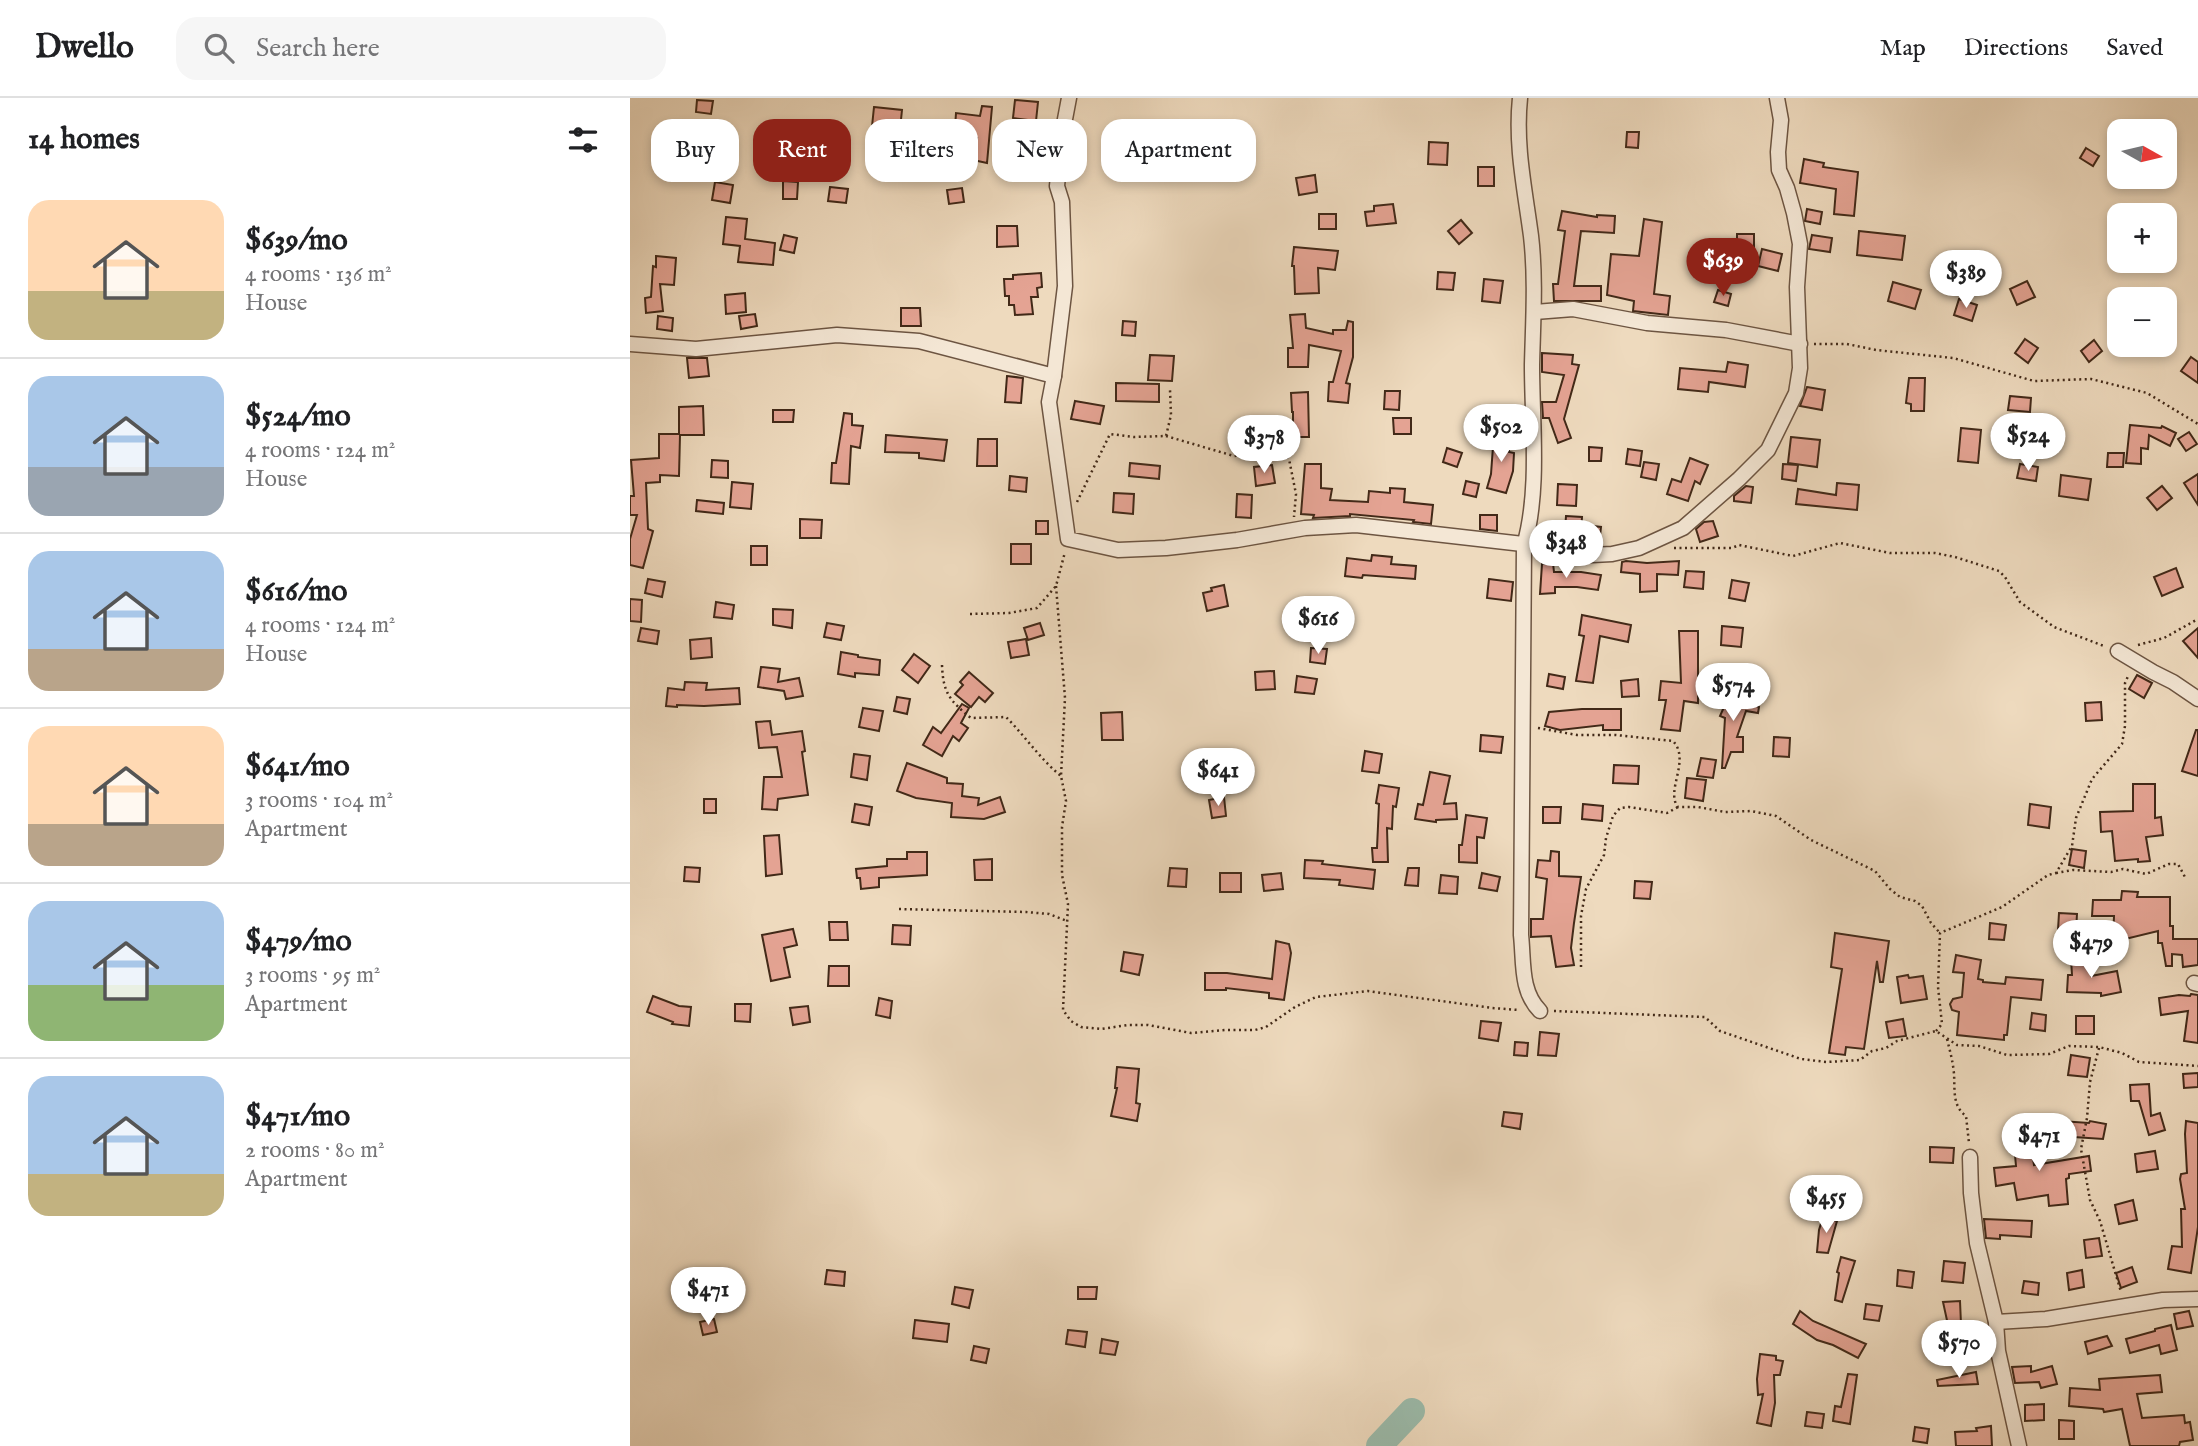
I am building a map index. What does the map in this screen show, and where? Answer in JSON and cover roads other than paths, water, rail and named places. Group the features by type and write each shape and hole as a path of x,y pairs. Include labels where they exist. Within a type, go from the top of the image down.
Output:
{"street":[{"path":"1069,98 1057,186 1062,202 1065,286 1049,402 1068,538 1118,550 1166,548 1237,540 1305,528 1356,525 1575,550 1592,555 1639,548 1683,528 1768,450 1796,393 1800,344 1797,287 1800,244 1787,188 1779,170 1781,120 1777,98"},
{"path":"1520,98 1519,158 1531,238 1535,312 1531,507 1524,546 1521,935 1527,989 1530,1000 1541,1011"},
{"path":"1535,312 1573,309 1658,324 1726,330 1800,344"},
{"path":"630,344 696,349 837,335 886,338 919,341 1054,376"},
{"path":"2118,651 2198,699"},
{"path":"1970,1157 1977,1243 1996,1322 1998,1351 2019,1446"},
{"path":"1996,1322 2046,1319 2163,1300 2198,1299"}],"waterway":[{"path":"1379,1446 1412,1411"}]}
